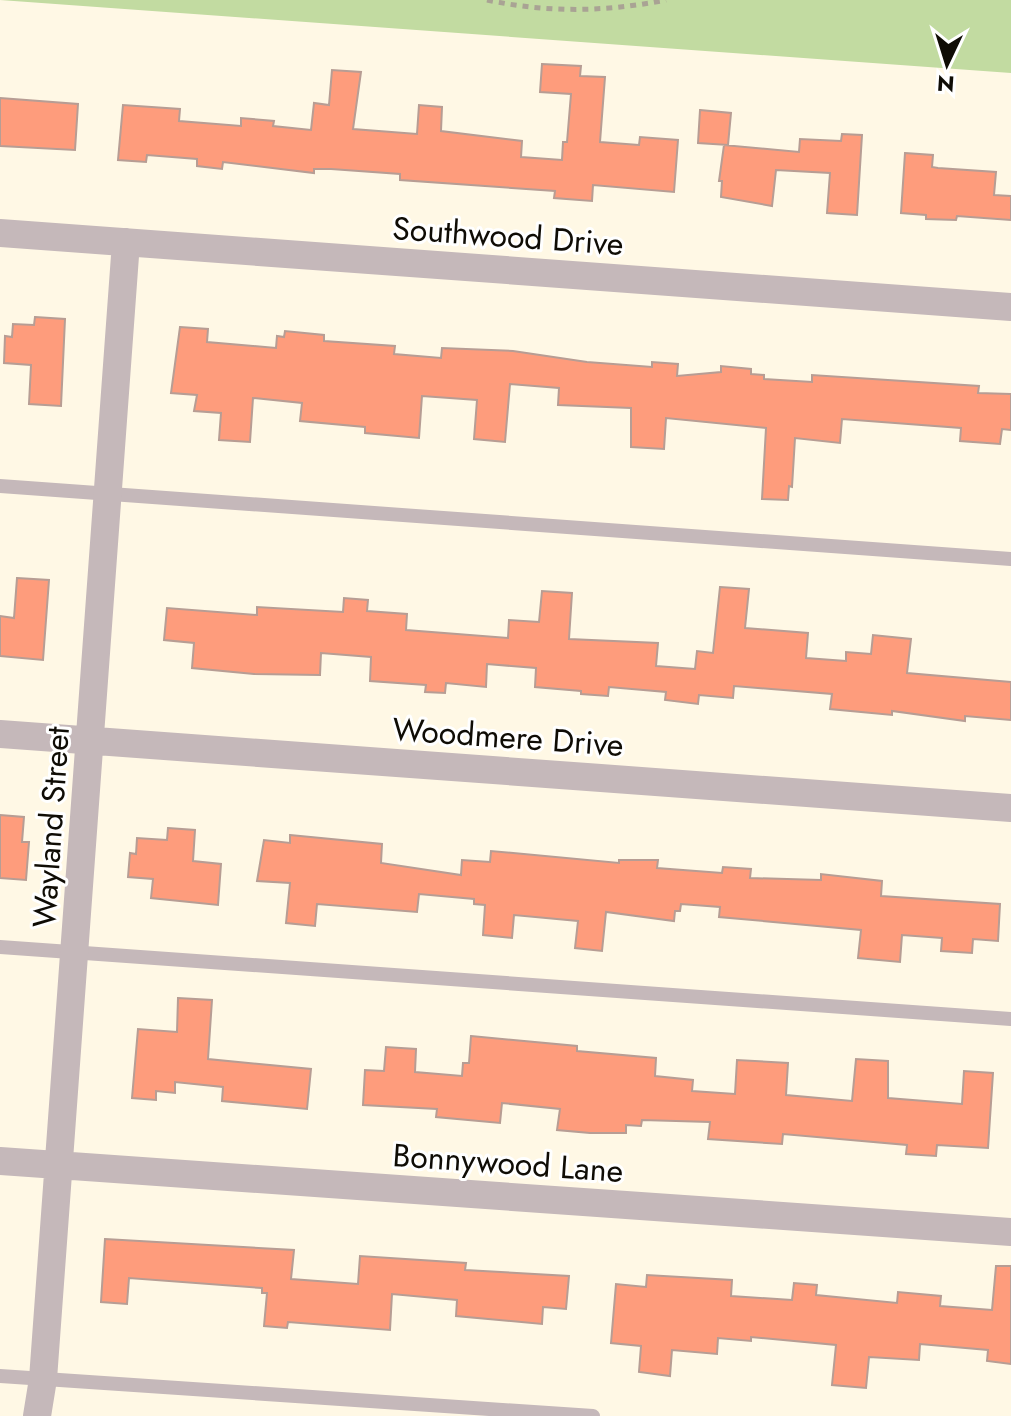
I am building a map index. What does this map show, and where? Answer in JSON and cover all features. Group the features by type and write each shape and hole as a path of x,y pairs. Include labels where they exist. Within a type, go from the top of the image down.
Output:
{"street":[{"name":"Southwood Drive","path":"0,233 1011,307"},
{"name":"Wayland Street","path":"37,1416 43,1379 76,950 126,242"},
{"name":"Woodmere Drive","path":"0,734 1011,808"},
{"name":"Bonnywood Lane","path":"0,1161 1011,1232"}],"lane":[{"path":"0,486 1011,559"},
{"path":"0,947 76,950 1011,1019"},
{"path":"0,1376 593,1416"}],"path":[{"path":"487,0 566,11 616,10 666,0"}],"green space":[{"path":"0,0 1011,0 1011,73"}],"building":[{"path":"542,64 581,66 580,76 605,77 600,142 639,145 640,137 678,140 674,192 593,185 592,201 554,198 555,191 400,180 400,174 331,169 314,169 314,173 223,162 222,169 197,166 197,159 147,155 146,162 118,160 123,105 180,109 179,121 241,126 241,118 274,121 273,126 311,130 314,103 329,105 332,70 361,72 353,129 417,134 419,105 442,107 441,131 522,141 521,157 562,160 563,142 567,142 571,94 540,92"},
{"path":"0,98 78,104 75,150 0,146"},
{"path":"700,110 731,113 728,145 698,143"},
{"path":"842,134 862,135 857,215 827,213 830,173 776,170 772,206 721,197 722,181 719,181 724,145 799,152 800,139 841,141"},
{"path":"905,153 933,155 932,167 996,172 994,195 1011,196 1011,220 957,216 956,220 926,219 926,215 901,213"},
{"path":"35,317 65,319 61,406 29,404 31,365 4,363 5,336 12,337 13,324 34,325"},
{"path":"180,327 208,329 207,342 276,348 277,336 284,337 285,331 324,335 324,341 395,346 394,354 441,358 442,348 513,351 587,362 652,367 652,362 678,364 677,376 721,372 721,366 751,369 751,374 764,375 764,379 812,382 812,375 979,386 978,393 1011,394 1011,430 1002,429 1000,444 960,441 961,428 842,419 840,443 795,438 792,487 789,486 788,500 762,499 766,428 666,418 664,449 631,447 631,408 558,405 559,388 510,384 505,442 474,439 477,400 422,396 419,438 365,433 365,427 300,421 302,403 253,398 250,442 219,440 221,413 194,411 197,395 171,393"},
{"path":"17,578 49,580 43,660 0,656 0,616 14,618"},
{"path":"720,587 749,589 745,628 808,633 806,658 846,661 846,652 871,654 873,635 911,639 907,673 1011,682 1011,720 965,716 965,721 892,711 892,715 830,709 832,694 734,686 733,698 699,695 698,704 665,700 666,692 609,687 608,696 581,694 581,691 535,687 536,668 487,664 486,687 446,683 445,693 425,692 426,685 370,681 371,657 321,653 320,675 254,674 192,668 194,643 164,640 167,608 257,615 257,607 343,612 344,598 368,600 367,611 407,614 406,630 508,638 509,620 539,622 542,591 572,593 569,639 658,643 656,666 695,669 697,651 713,653"},
{"path":"0,815 24,817 22,842 29,842 26,880 0,878"},
{"path":"168,828 195,830 193,861 221,864 218,905 151,898 153,879 128,877 130,853 136,854 137,838 167,840"},
{"path":"290,835 382,844 381,863 461,875 462,860 490,862 491,851 619,863 619,860 658,860 657,868 722,873 723,867 751,869 750,878 821,880 821,874 882,881 881,896 1000,904 998,941 973,939 972,953 941,951 942,938 902,935 900,962 858,958 861,930 719,917 720,907 681,904 680,911 675,911 674,921 606,912 602,951 575,948 578,921 514,915 512,938 483,935 485,905 474,904 474,899 419,894 417,912 317,904 315,926 286,923 290,883 257,881 264,840 290,843"},
{"path":"178,998 212,1000 208,1059 311,1069 307,1109 222,1101 223,1087 175,1082 175,1093 156,1091 156,1100 132,1098 138,1029 177,1032"},
{"path":"471,1036 577,1046 577,1051 656,1058 655,1076 693,1080 692,1091 735,1094 737,1060 788,1063 786,1095 852,1101 856,1059 888,1061 888,1098 962,1104 964,1071 993,1073 988,1148 937,1145 936,1156 906,1154 907,1145 783,1134 782,1144 708,1139 710,1122 642,1120 641,1126 626,1125 626,1133 590,1133 557,1130 560,1109 502,1103 500,1123 436,1117 437,1109 363,1105 365,1070 384,1071 386,1047 416,1049 415,1072 462,1076 463,1063 469,1063"},
{"path":"105,1239 294,1250 291,1279 358,1284 360,1256 466,1263 465,1270 569,1276 566,1309 543,1307 542,1324 456,1316 457,1300 392,1294 390,1330 288,1322 287,1328 264,1326 267,1293 262,1293 262,1288 129,1278 127,1304 101,1302"},
{"path":"996,1266 1011,1266 1011,1364 987,1361 988,1350 920,1344 919,1360 869,1357 866,1388 832,1385 836,1345 751,1337 751,1341 718,1338 717,1354 672,1350 670,1376 639,1372 641,1346 611,1343 616,1284 646,1287 647,1275 732,1280 731,1296 792,1300 794,1283 817,1285 816,1295 897,1303 898,1292 941,1296 940,1306 992,1310"}]}
